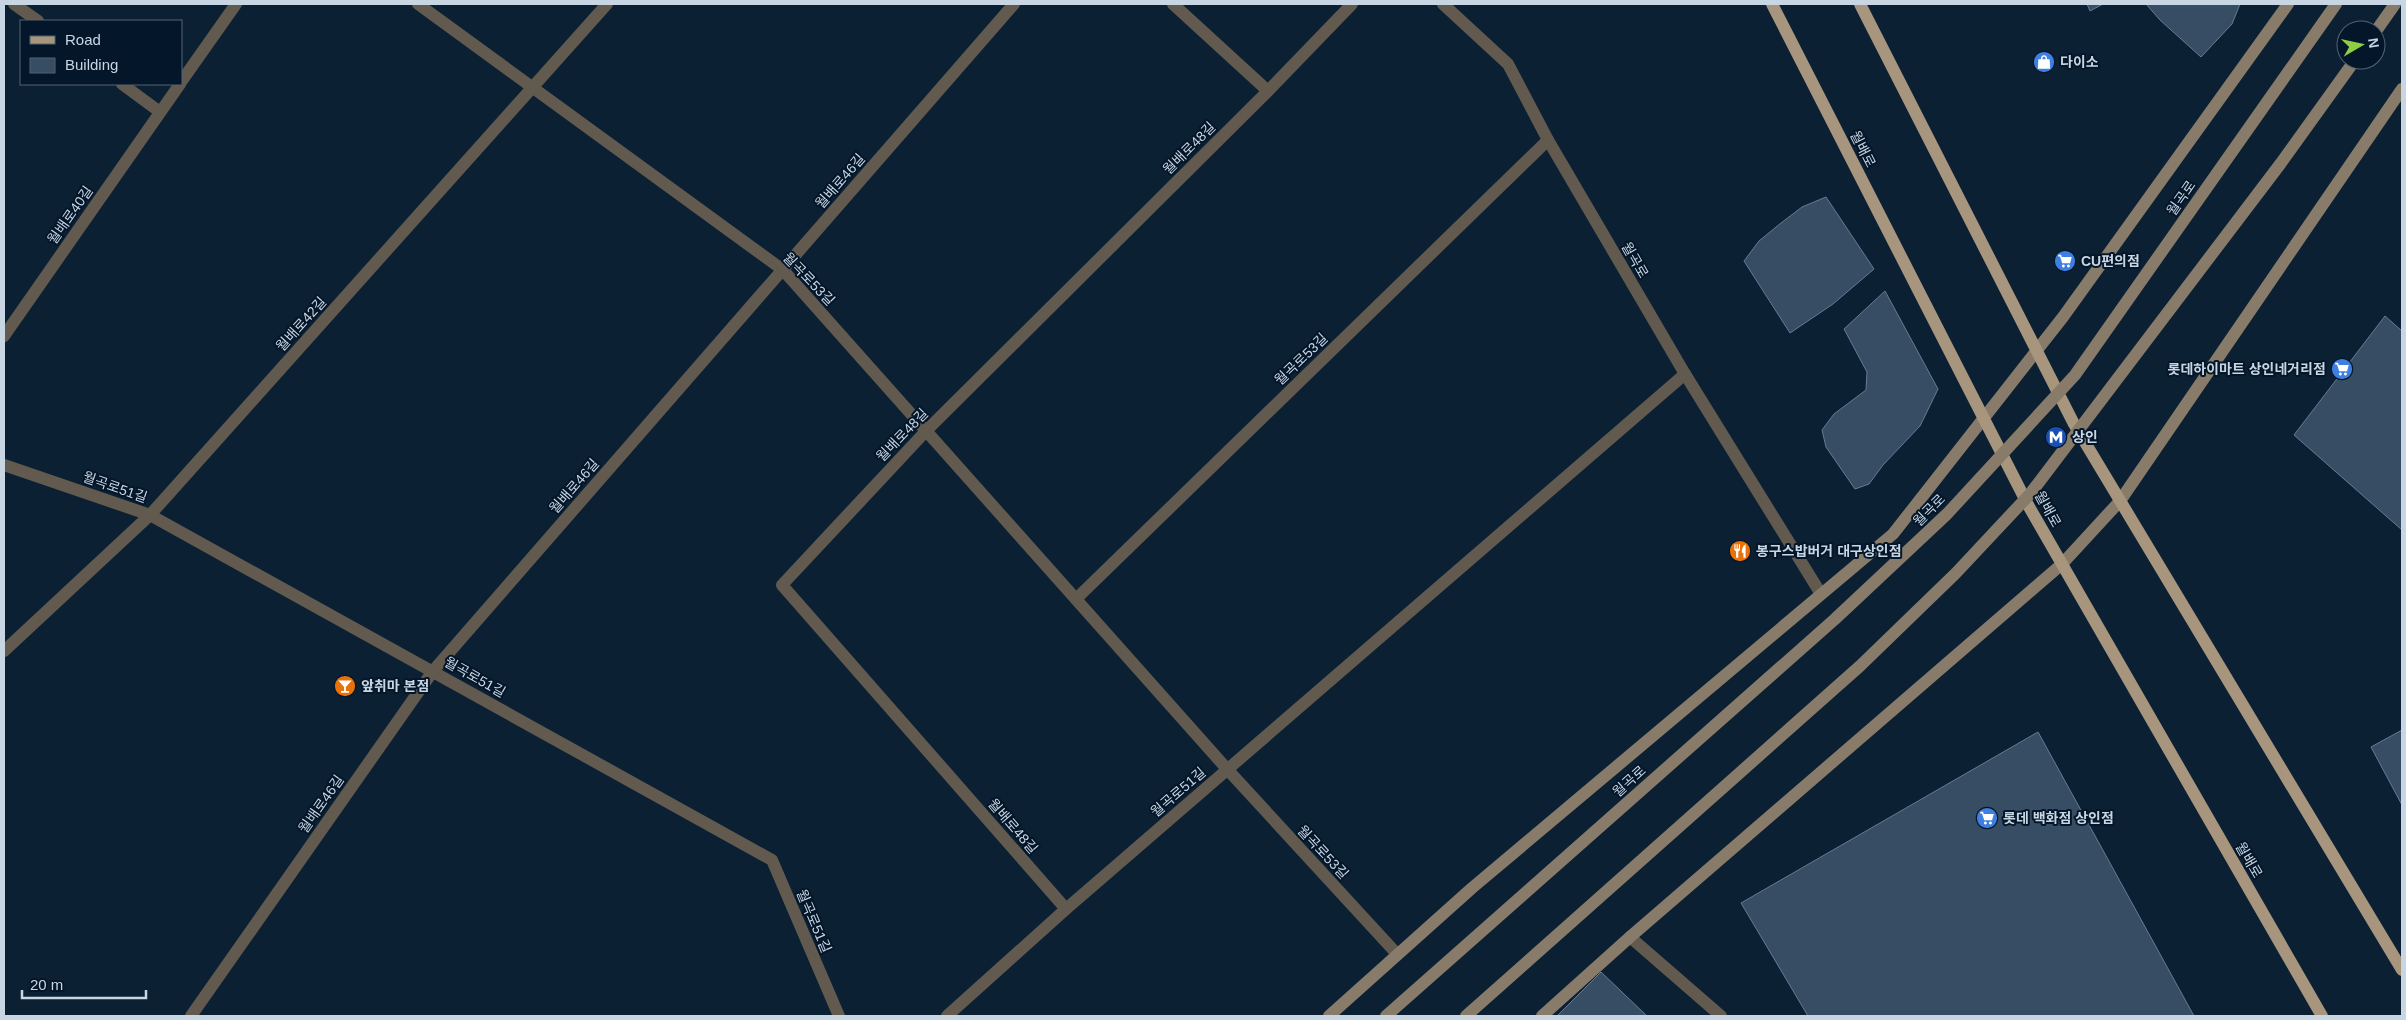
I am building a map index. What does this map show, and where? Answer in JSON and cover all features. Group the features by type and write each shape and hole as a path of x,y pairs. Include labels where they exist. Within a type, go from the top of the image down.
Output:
{"main road":[{"name":"월배로","path":"1772,4 2028,505 2322,1016"},
{"path":"1860,4 2074,424 2402,970"},
{"path":"1329,1016 1472,888 1893,534 2037,350 2288,4"},
{"name":"월곡로","path":"1386,1016 1835,619 1947,514 2074,374 2336,4"},
{"path":"2383,20 2395,4"},
{"path":"1466,1016 1860,666 1956,573 2030,494 2281,163 2348,70"},
{"path":"1542,1016 1630,937 2062,564 2120,501 2402,89"}],"street":[{"path":"14,4 37,20"},
{"name":"월배로40길","path":"182,82 236,4"},
{"name":"월곡로53길","path":"418,4 782,270 1227,769 1397,954"},
{"name":"월배로42길","path":"4,651 150,515 607,4"},
{"name":"월배로46길","path":"191,1016 433,671 1014,4"},
{"path":"1173,4 1268,91"},
{"name":"월배로48길","path":"1066,909 782,585 926,431 1268,91 1352,4"},
{"name":"월곡로","path":"1443,4 1508,64 1548,140 1685,374 1820,594"},
{"path":"123,85 160,112"},
{"name":"월배로40길","path":"4,336 180,85"},
{"name":"월곡로53길","path":"1076,599 1548,140"},
{"path":"1227,769 1685,374"},
{"name":"월곡로51길","path":"4,465 150,515 772,860 839,1016"},
{"name":"월곡로51길","path":"947,1016 1066,909 1227,769"},
{"path":"1630,937 1721,1016"}],"building":[{"path":"2087,4 2103,4 2090,11"},
{"path":"2146,4 2240,4 2232,24 2201,57 2160,20"},
{"path":"1826,197 1874,269 1833,304 1790,333 1744,261 1759,241 1781,223 1802,207"},
{"path":"1885,291 1938,389 1920,426 1883,465 1869,484 1855,489 1826,447 1822,430 1834,414 1866,390 1867,372 1844,329"},
{"path":"2385,316 2402,331 2402,530 2294,435"},
{"path":"2402,730 2402,805 2371,747"},
{"name":"롯데 백화점 상인점","path":"2038,732 2194,1016 1808,1016 1741,903"},
{"path":"1601,972 1647,1016 1557,1016"}],"place":[{"name":"다이소","path":"2044,62"},
{"name":"CU편의점","path":"2065,261"},
{"name":"롯데하이마트 상인네거리점","path":"2342,369"},
{"name":"상인","path":"2056,437"},
{"name":"봉구스밥버거 대구상인점","path":"1740,551"},
{"name":"앞취마 본점","path":"345,686"},
{"name":"롯데 백화점 상인점","path":"1987,818"}]}
